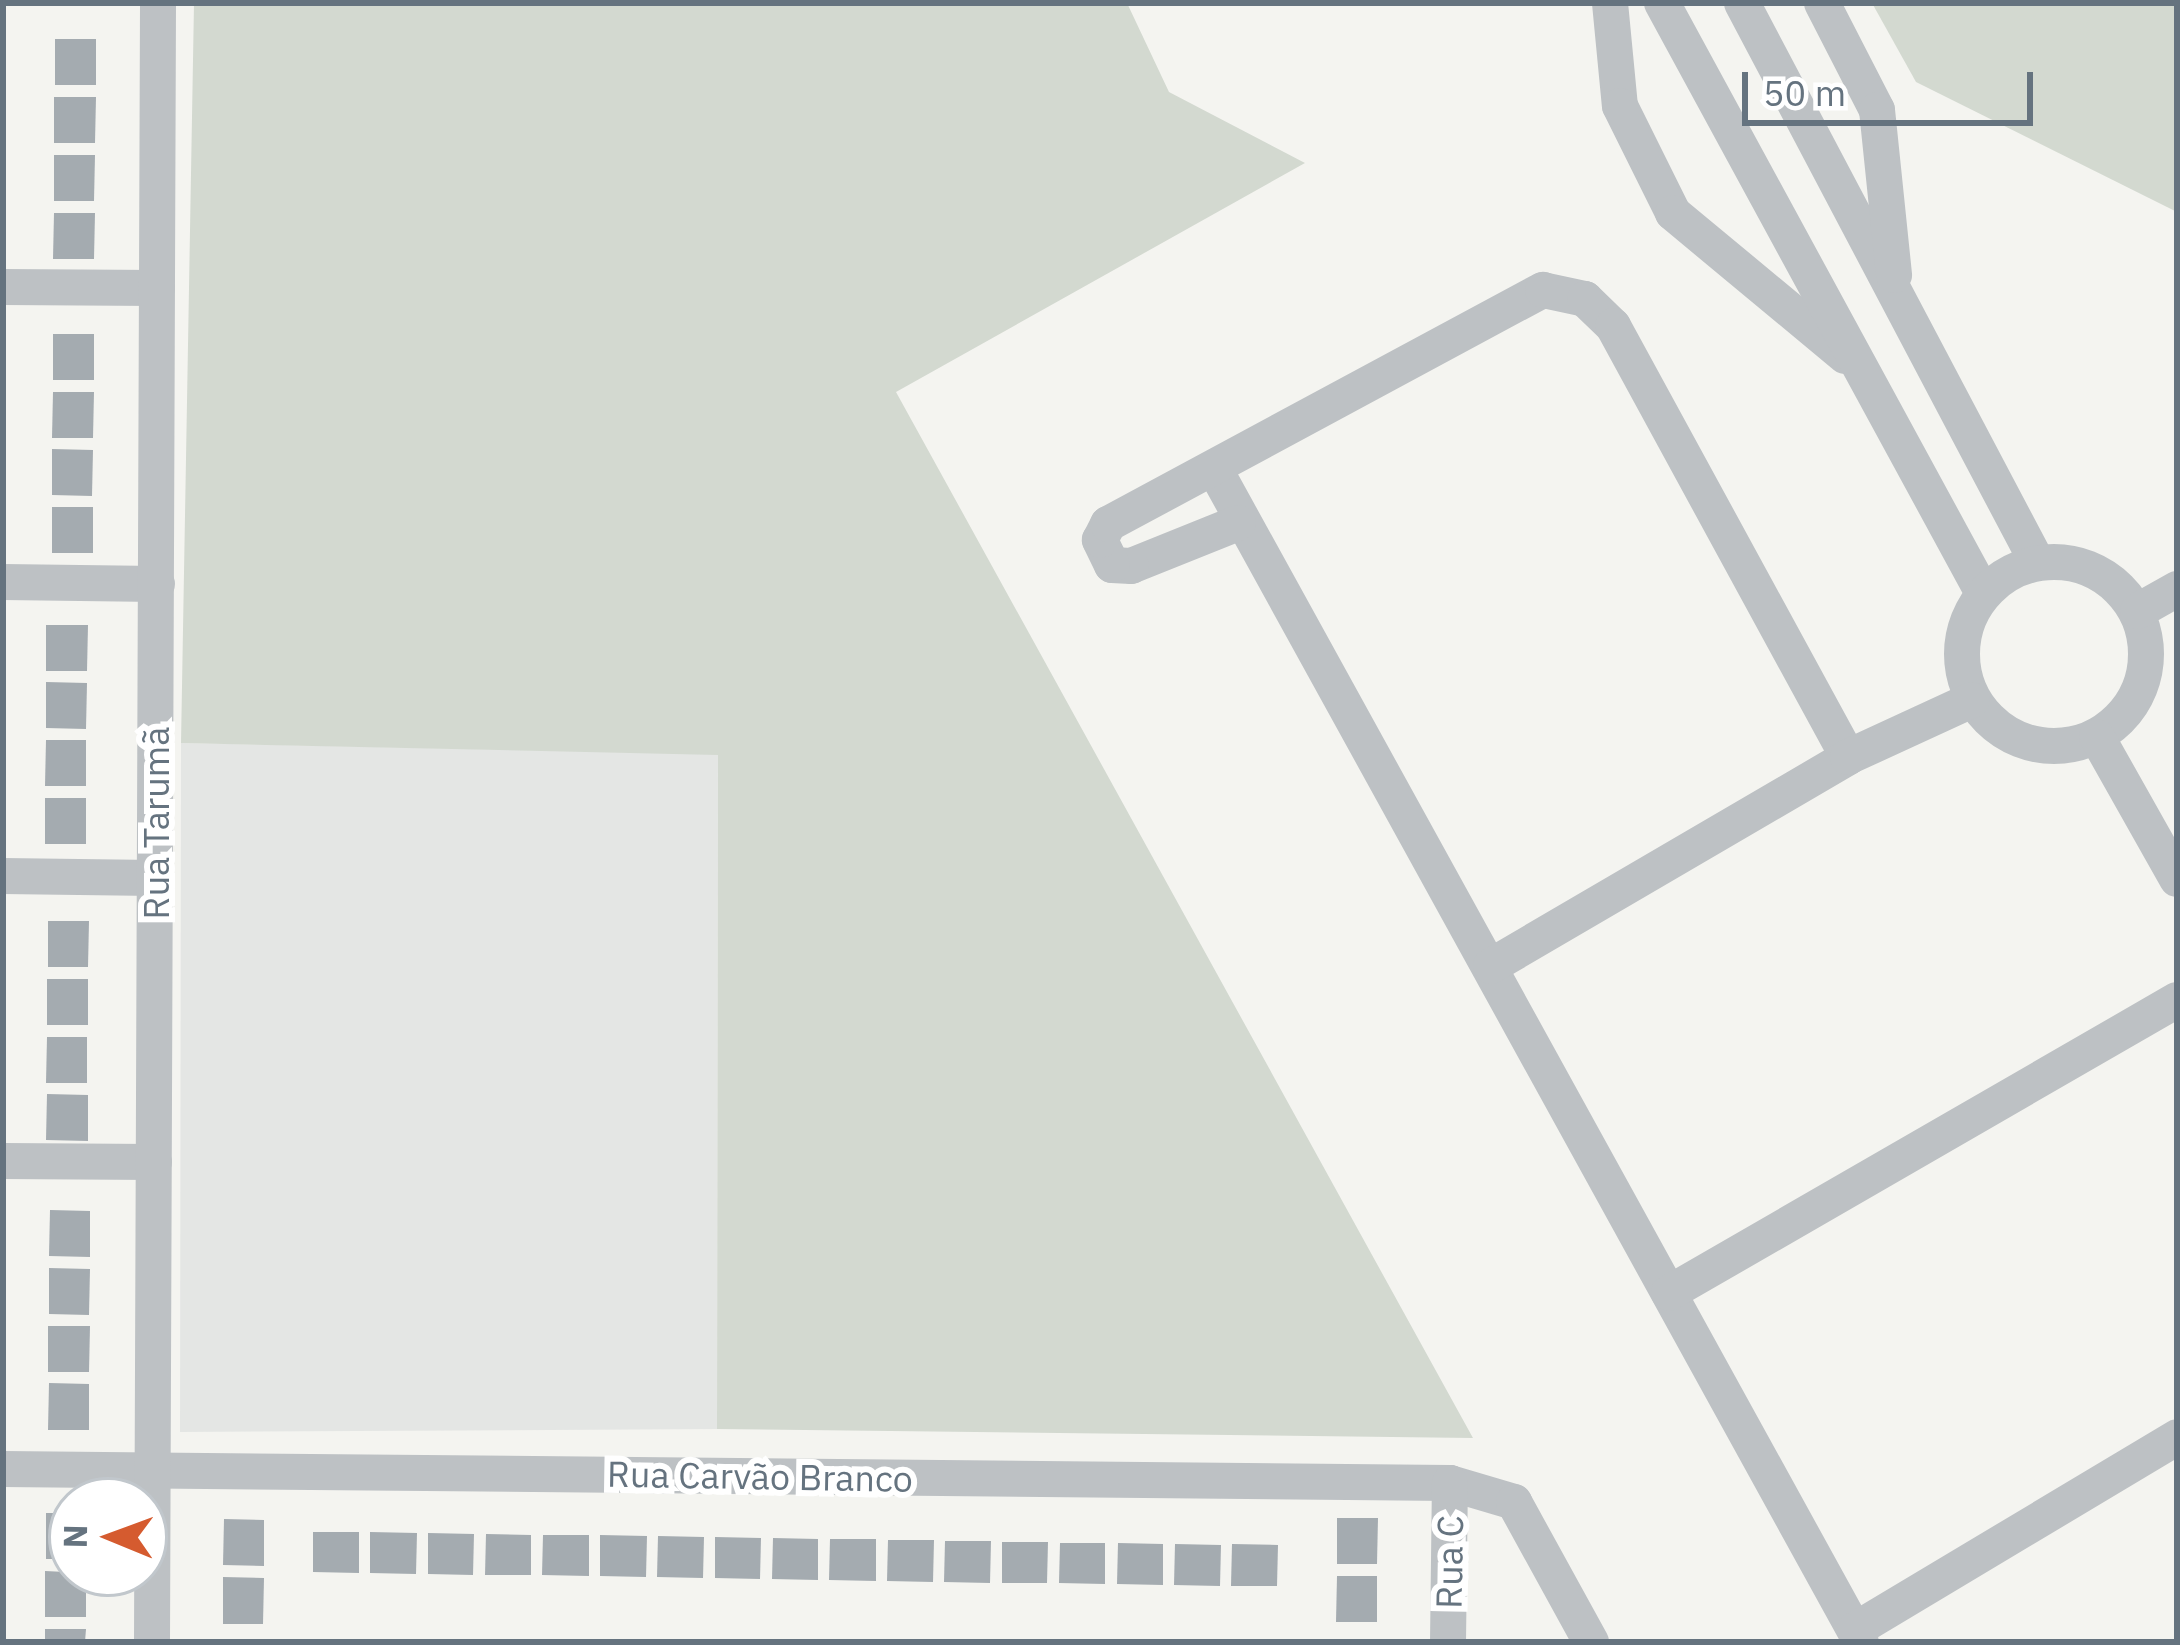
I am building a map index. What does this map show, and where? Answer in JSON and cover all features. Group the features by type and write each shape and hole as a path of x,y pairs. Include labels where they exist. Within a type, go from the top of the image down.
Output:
{"street":[{"name":"Rua Tarumã","path":"152,1642 158,3"},
{"path":"1610,3 1620,106 1672,213 1862,370"},
{"path":"1662,3 1983,593"},
{"path":"1742,3 2037,562"},
{"path":"1822,3 1876,110 1897,296"},
{"path":"1778,214 1838,186"},
{"path":"3,287 157,288"},
{"path":"1238,523 1132,566 1112,565 1100,540 1108,524 1543,290 1585,299 1613,326 1848,757"},
{"path":"1214,468 1238,523 1491,966 1858,1636 2177,1437"},
{"path":"2037,562 2095,569 2138,611 2146,668 2137,696 2097,737 2057,746 2018,739 1972,700 1962,648 1983,593 2037,562"},
{"path":"3,581 157,584"},
{"path":"2138,611 2177,589"},
{"path":"1491,966 1848,757 1972,700"},
{"path":"2097,737 2177,879"},
{"path":"3,876 155,878"},
{"path":"1669,1293 2177,1000"},
{"path":"3,1160 154,1162"},
{"name":"Rua Carvão Branco","path":"3,1469 1450,1483 1514,1502 1591,1642"},
{"name":"Rua C","path":"1448,1642 1450,1483"}],"shaded area":[{"path":"194,3 1127,3 1169,92 1305,163 896,392 1473,1438 717,1429 718,755 181,743"},
{"path":"1872,3 2177,3 2177,212 1916,82"},
{"path":"181,743 718,754 717,1429 180,1432"}],"building":[{"path":"55,39 96,39 96,85 55,85"},
{"path":"54,97 96,97 95,143 54,143"},
{"path":"54,155 95,155 94,201 54,201"},
{"path":"54,213 95,213 94,259 53,259"},
{"path":"53,334 94,334 94,380 53,380"},
{"path":"53,392 94,392 93,438 52,438"},
{"path":"52,449 93,450 92,496 52,495"},
{"path":"52,507 93,507 93,553 52,553"},
{"path":"46,625 88,625 87,671 46,671"},
{"path":"46,682 87,683 86,729 46,728"},
{"path":"46,740 86,740 86,786 45,786"},
{"path":"45,798 86,798 86,844 45,844"},
{"path":"48,921 89,921 88,967 48,967"},
{"path":"47,979 88,979 88,1025 47,1025"},
{"path":"47,1037 87,1037 87,1083 46,1083"},
{"path":"47,1094 88,1095 88,1141 46,1140"},
{"path":"50,1210 90,1211 90,1257 49,1256"},
{"path":"49,1268 90,1269 89,1315 49,1314"},
{"path":"48,1326 90,1326 89,1372 48,1372"},
{"path":"49,1383 89,1384 89,1430 48,1430"},
{"path":"46,1513 48,1513 48,1559"},
{"path":"1337,1518 1378,1518 1377,1564 1337,1564"},
{"path":"224,1519 264,1520 264,1566 223,1565"},
{"path":"313,1532 359,1532 359,1573 313,1572"},
{"path":"370,1532 417,1533 416,1574 370,1573"},
{"path":"428,1533 474,1534 473,1575 428,1574"},
{"path":"486,1534 531,1535 531,1575 485,1575"},
{"path":"543,1535 589,1535 589,1576 542,1575"},
{"path":"600,1535 647,1536 646,1577 600,1576"},
{"path":"658,1536 704,1537 703,1578 657,1577"},
{"path":"715,1537 761,1538 760,1579 715,1578"},
{"path":"773,1538 818,1539 818,1580 772,1579"},
{"path":"830,1539 876,1539 876,1581 829,1580"},
{"path":"888,1540 934,1540 933,1582 887,1581"},
{"path":"945,1541 991,1541 990,1583 944,1582"},
{"path":"1002,1542 1048,1542 1047,1583 1002,1583"},
{"path":"1060,1543 1105,1543 1105,1584 1059,1583"},
{"path":"1118,1543 1163,1544 1163,1585 1117,1584"},
{"path":"1175,1544 1221,1545 1220,1586 1174,1585"},
{"path":"1232,1544 1278,1545 1277,1586 1231,1586"},
{"path":"45,1571 48,1597 86,1597 86,1617 45,1617"},
{"path":"1337,1576 1377,1576 1377,1622 1336,1622"},
{"path":"223,1577 264,1578 263,1624 223,1624"},
{"path":"45,1629 86,1629 85,1642 45,1642"}]}
